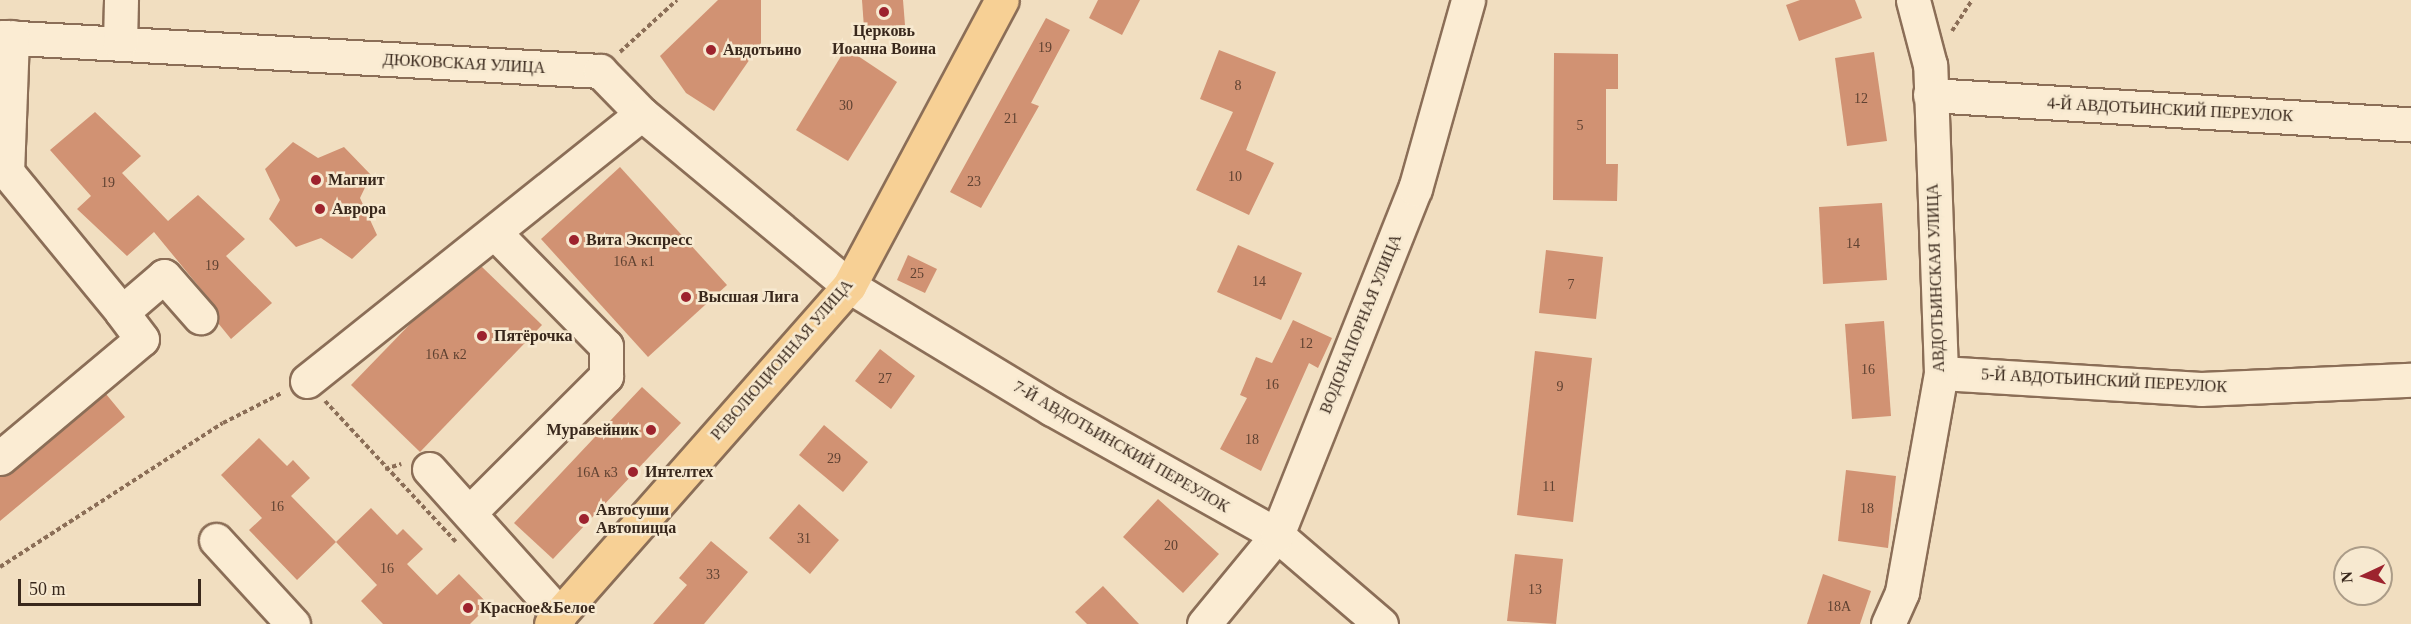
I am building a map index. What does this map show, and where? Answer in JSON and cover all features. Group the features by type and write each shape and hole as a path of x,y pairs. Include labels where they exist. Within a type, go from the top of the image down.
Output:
{"main road":[{"name":"РЕВОЛЮЦИОННАЯ УЛИЦА","path":"555,620 849,286 1002,0"}],"street":[{"path":"120,44 121,0"},
{"name":"ВОДОНАПОРНАЯ УЛИЦА","path":"1204,624 1277,535 1415,189 1468,0"},
{"name":"АВДОТЬИНСКАЯ УЛИЦА","path":"1888,624 1902,591 1941,373 1930,65 1913,0"},
{"path":"0,458 142,339 7,172 6,37"},
{"name":"ДЮКОВСКАЯ УЛИЦА","path":"6,37 600,71"},
{"path":"600,71 642,114 849,286"},
{"name":"4-Й АВДОТЬИНСКИЙ ПЕРЕУЛОК","path":"1930,95 2411,124"},
{"path":"307,381 496,234 642,114"},
{"path":"476,521 606,376 606,346 496,234"},
{"path":"122,312 164,276 200,317"},
{"name":"7-Й АВДОТЬИНСКИЙ ПЕРЕУЛОК","path":"849,286 1052,410 1277,535 1350,609 1381,624"},
{"name":"5-Й АВДОТЬИНСКИЙ ПЕРЕУЛОК","path":"1941,373 2201,389 2411,380"},
{"path":"429,469 476,521 555,620"},
{"path":"216,540 293,624"}],"path":[{"path":"600,71 677,0"},
{"path":"0,567 223,423 307,381 450,542 465,543 476,521"}],"building":[{"name":"Авдотьино","path":"718,0 761,0 761,43 714,111 686,93 660,56"},
{"name":"Церковь Иоанна Воина","path":"862,0 903,0 905,25 864,28"},
{"path":"1098,0 1140,0 1122,35 1089,18"},
{"path":"1800,0 1855,0 1862,18 1799,41 1786,5"},
{"path":"1046,18 1070,30 1031,103 1039,106 981,208 950,192"},
{"path":"846,48 897,82 848,161 796,130"},
{"path":"1219,50 1276,72 1246,150 1274,163 1249,215 1196,190 1233,112 1200,99"},
{"path":"1874,52 1887,141 1847,146 1835,58"},
{"path":"1554,53 1618,54 1618,89 1606,89 1606,164 1618,164 1617,201 1553,200"},
{"path":"95,112 141,156 122,173 168,221 198,195 245,239 226,256 272,303 231,339 218,323 214,305 154,232 127,256 77,209 91,196 50,150"},
{"name":"Аврора","path":"293,142 318,158 344,147 371,175 360,198 377,235 352,259 321,238 296,247 269,219 280,200 265,169"},
{"path":"620,167 727,285 648,357 541,239"},
{"path":"1882,203 1887,280 1823,284 1819,207"},
{"path":"1238,245 1302,273 1281,320 1217,292"},
{"path":"1546,250 1603,257 1596,319 1539,313"},
{"path":"908,255 937,269 925,293 897,280"},
{"path":"481,266 542,325 420,452 351,385 414,320"},
{"path":"1293,320 1332,338 1318,368 1309,363 1261,471 1220,449 1247,398 1240,395 1256,357 1272,363"},
{"path":"1884,321 1891,416 1852,419 1845,324"},
{"path":"880,349 915,376 891,409 855,381"},
{"path":"1535,351 1592,358 1573,522 1517,515"},
{"path":"642,387 681,423 553,559 514,523"},
{"path":"106,394 125,417 0,521 0,476 12,472"},
{"path":"824,425 868,462 843,492 799,455"},
{"path":"259,438 287,466 293,460 310,478 291,496 336,542 297,580 249,530 262,518 221,475"},
{"path":"1846,470 1896,476 1888,548 1838,541"},
{"path":"1158,499 1219,554 1183,593 1123,537"},
{"path":"799,504 839,540 810,574 769,538"},
{"path":"371,508 397,535 403,529 423,549 407,564 437,595 459,574 489,605 470,624 383,624 361,601 377,585 336,542"},
{"path":"711,541 748,572 704,624 653,624 687,585 679,578"},
{"path":"1515,554 1563,559 1556,624 1507,621"},
{"path":"1823,574 1871,591 1860,624 1807,624"},
{"path":"1103,586 1139,624 1087,624 1075,612"}],"place":[{"name":"Церковь Иоанна Воина","path":"884,12"},
{"name":"Авдотьино","path":"711,50"},
{"name":"Магнит","path":"316,180"},
{"name":"Аврора","path":"320,209"},
{"name":"Вита Экспресс","path":"574,240"},
{"name":"Высшая Лига","path":"686,297"},
{"name":"Пятёрочка","path":"482,336"},
{"name":"Муравейник","path":"651,430"},
{"name":"Интелтех","path":"633,472"},
{"name":"Автосуши Автопицца","path":"584,519"},
{"name":"Красное&Белое","path":"468,608"}]}
